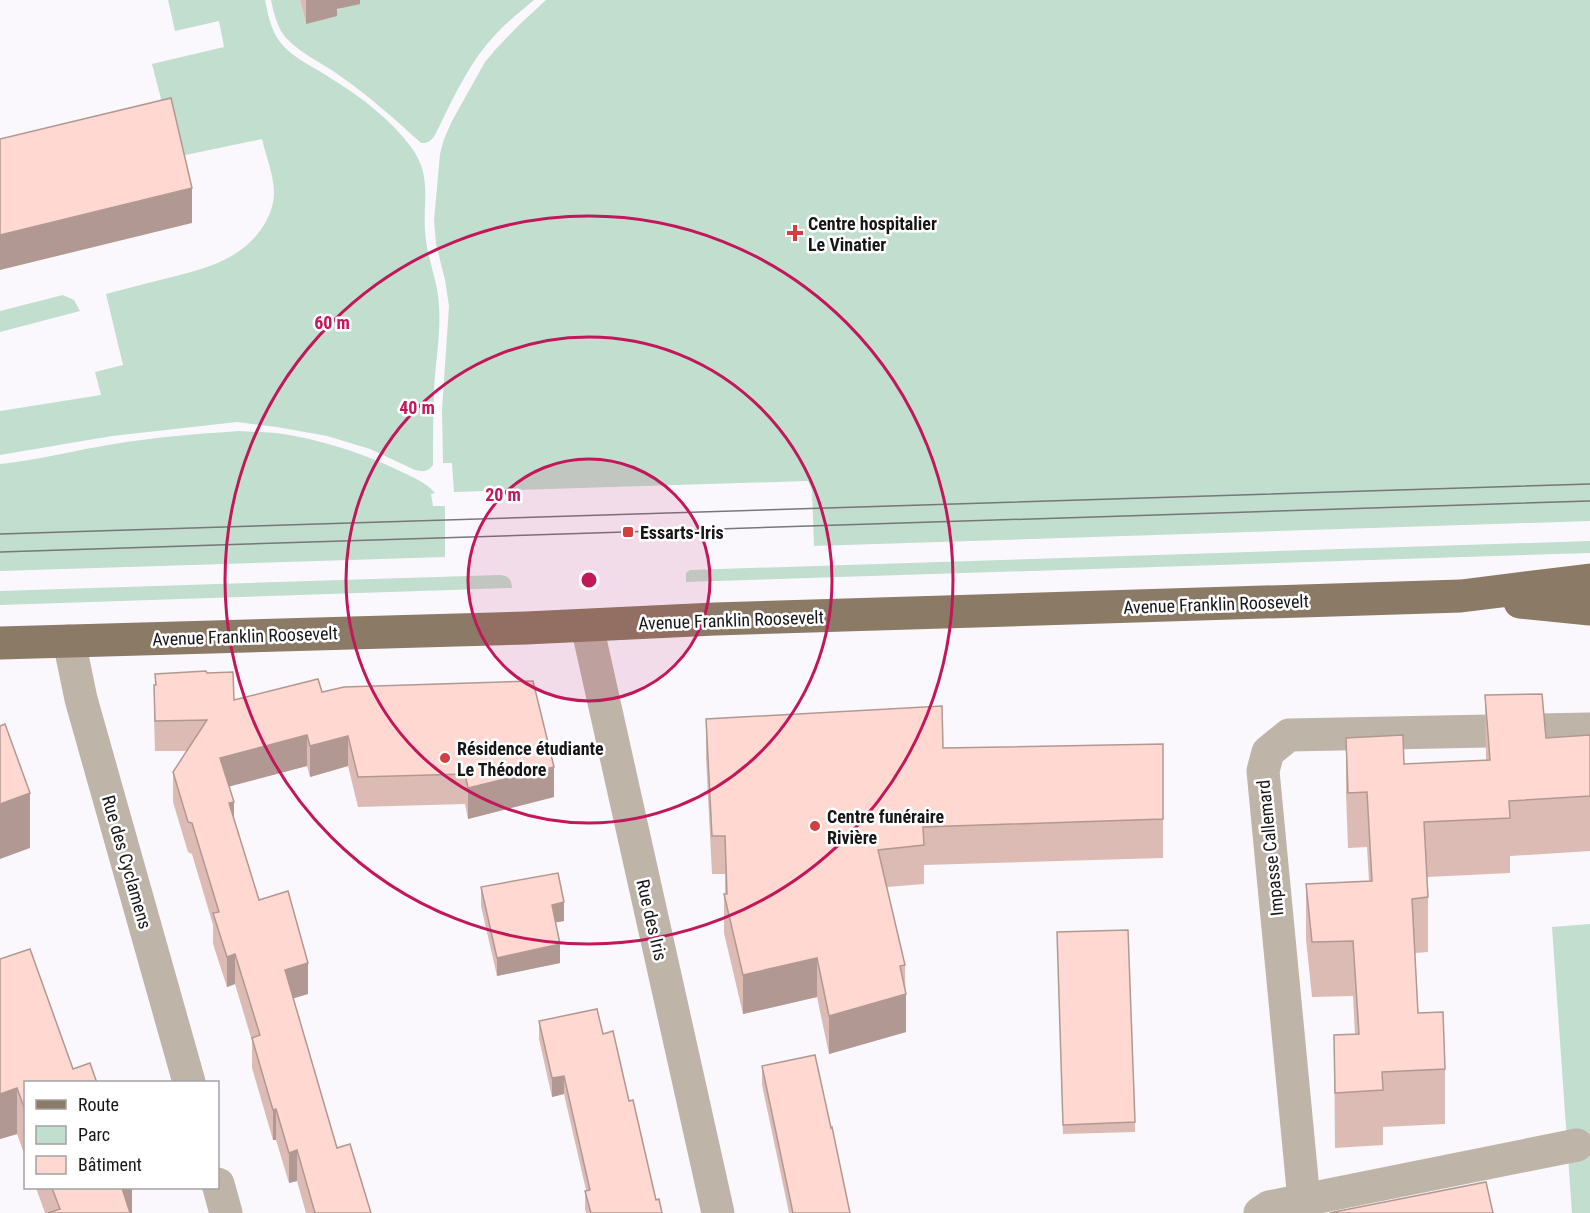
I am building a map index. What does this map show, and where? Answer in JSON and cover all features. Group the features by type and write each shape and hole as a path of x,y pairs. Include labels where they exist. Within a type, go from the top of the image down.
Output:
{"main road":[{"name":"Avenue Franklin Roosevelt","path":"0,643 587,626 726,619 1461,596 1590,580"},
{"name":"Avenue Franklin Roosevelt","path":"1461,596 1590,609"}],"street":[{"name":"Rue des Iris","path":"587,626 718,1213"},
{"name":"Rue des Cyclamens","path":"69,641 81,699 188,1081"},
{"name":"Impasse Callemard","path":"1304,1200 1263,771 1268,752 1289,735 1590,729"},
{"path":"1260,1213 1269,1207 1577,1145"},
{"path":"219,1188 226,1213"}],"green space":[{"path":"168,0 265,0 272,27 285,48 354,93 374,109 394,127 418,157 424,177 426,240 437,287 439,317 434,392 433,465 427,470 415,470 370,449 327,436 237,422 112,436 0,455 0,411 101,395 95,372 123,365 106,294 221,262 234,255 256,236 270,213 274,186 262,139 176,157 152,64 224,47 219,21 175,31"},
{"path":"271,0 300,0 306,24 359,0 534,0 487,44 464,78 433,138 421,143 363,93 292,44 280,29"},
{"name":"Centre hospitalier Le Vinatier","path":"546,0 1590,0 1590,521 814,546 812,490 808,481 454,492 452,463 443,463 442,410 449,306 436,244 434,220 440,154 452,121 485,62"},
{"path":"63,295 74,300 80,311 0,332 0,311"},
{"path":"239,431 276,433 340,447 400,471 423,483 435,493 431,494 433,506 445,506 445,557 0,571 0,464 100,446"},
{"path":"1590,541 1590,553 686,582 686,573 690,570"},
{"path":"500,575 509,578 512,588 0,605 0,591"},
{"path":"1590,924 1590,1213 1572,1213 1552,927"}],"building":[{"path":"171,98 192,188 0,235 0,139"},
{"path":"206,671 207,673 233,672 234,700 318,679 322,692 344,687 533,681 554,767 468,788 465,774 358,777 348,736 310,746 307,735 220,758 234,802 229,803 259,900 288,891 308,963 285,970 337,1148 350,1144 371,1213 315,1213 297,1150 289,1153 276,1109 273,1110 252,1038 260,1035 235,954 227,957 213,913 219,912 192,823 188,822 173,772 207,720 155,721 155,674"},
{"path":"1542,694 1546,738 1590,735 1590,796 1509,801 1510,818 1424,822 1428,897 1412,899 1418,1013 1443,1012 1445,1069 1382,1072 1383,1090 1335,1093 1334,1035 1359,1034 1353,941 1312,942 1306,884 1372,881 1367,792 1348,793 1346,738 1403,735 1404,764 1490,760 1485,695"},
{"path":"942,706 943,748 1163,744 1163,819 923,827 924,845 878,850 905,965 900,966 906,994 829,1016 817,958 743,975 724,894 727,894 725,836 712,836 706,719"},
{"path":"5,724 30,793 0,804 0,726"},
{"path":"558,873 564,902 552,905 560,944 497,958 481,887"},
{"path":"1128,930 1135,1122 1063,1125 1057,932"},
{"path":"30,949 73,1069 90,1063 96,1081 24,1081 24,1107 17,1088 0,1094 0,959"},
{"path":"597,1009 603,1034 613,1031 629,1101 633,1100 656,1200 659,1199 662,1213 591,1213 585,1191 590,1190 564,1076 552,1078 539,1021"},
{"path":"815,1055 850,1213 793,1213 762,1066"},
{"path":"1486,1182 1493,1213 1329,1213"},
{"path":"52,1189 122,1189 130,1213 48,1213 60,1209"}],"tram line":[{"path":"0,534 1590,484"},
{"path":"0,552 1590,501"}],"place":[{"name":"Centre hospitalier Le Vinatier","path":"795,233"},
{"name":"Essarts-Iris","path":"628,532"},
{"name":"Résidence étudiante Le Théodore","path":"445,758"},
{"name":"Centre funéraire Rivière","path":"815,826"}]}
